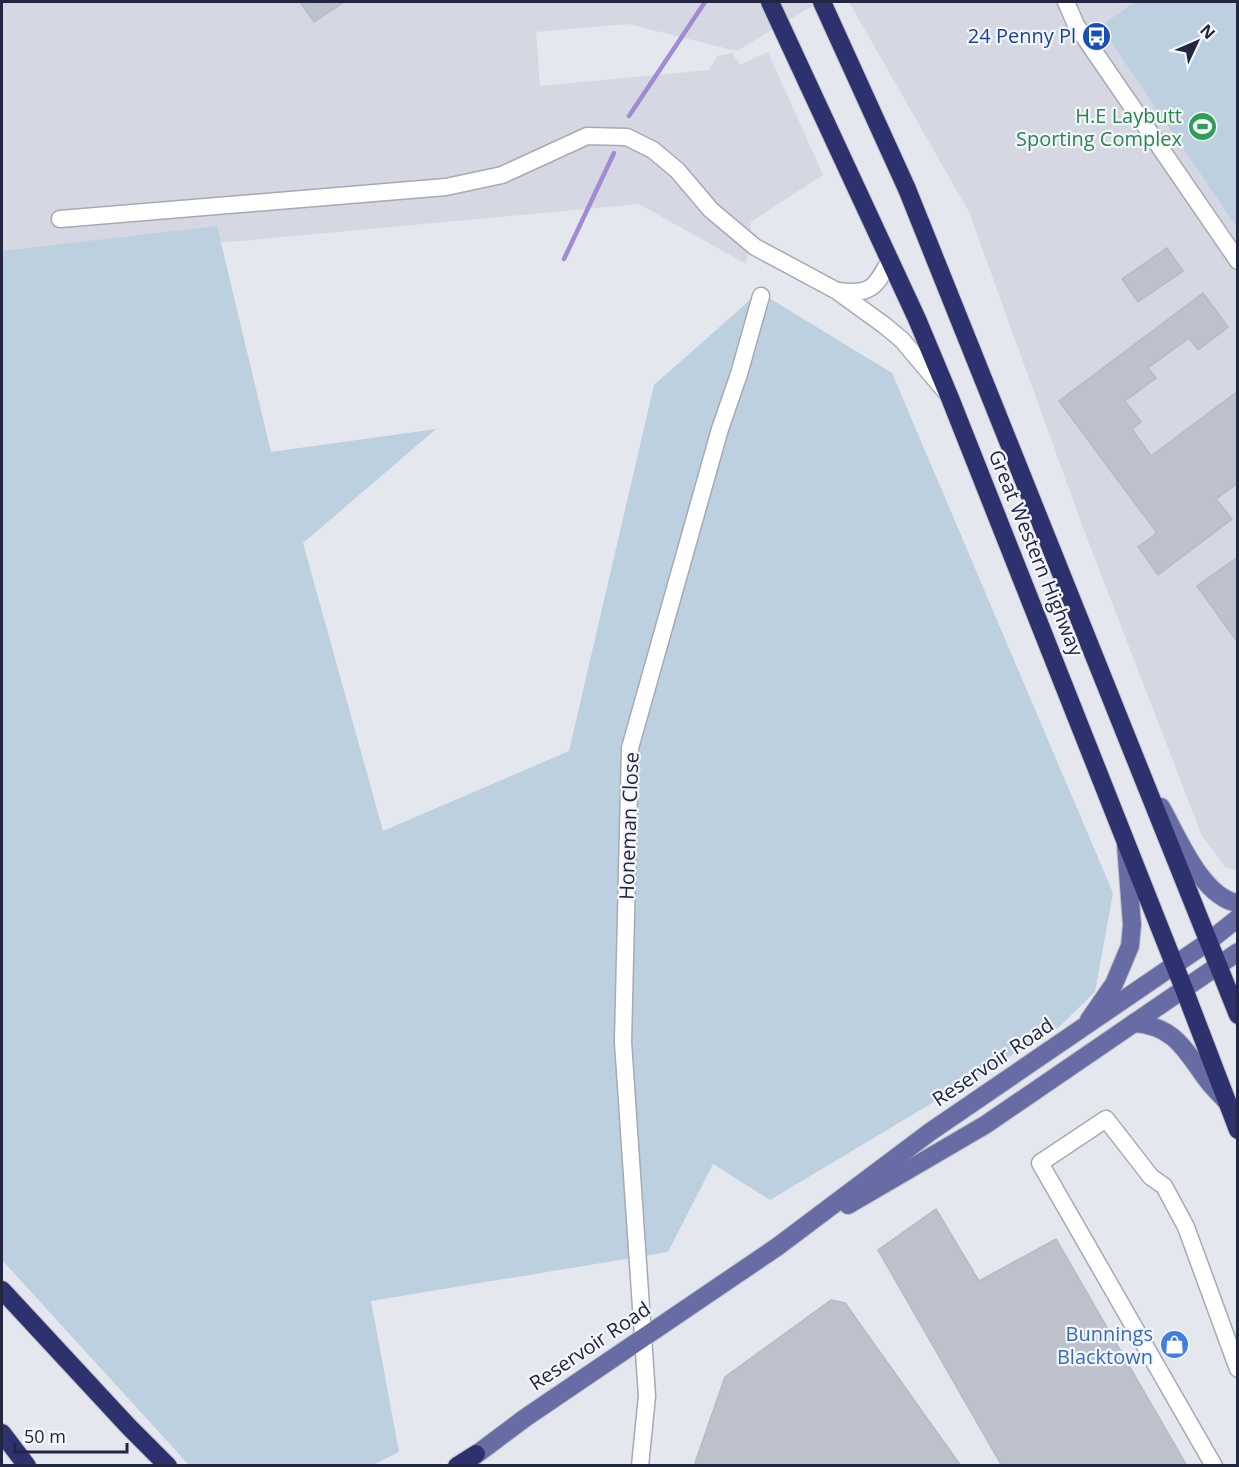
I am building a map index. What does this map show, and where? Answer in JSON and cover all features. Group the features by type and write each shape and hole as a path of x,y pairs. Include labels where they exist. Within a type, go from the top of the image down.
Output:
{"highway":[{"name":"Great Western Highway","path":"770,2 890,260 950,398 1238,1130"},
{"name":"Great Western Highway","path":"822,2 907,189 1238,1015"},
{"path":"2,1290 168,1466"},
{"path":"4,1436 27,1466"}],"main road":[{"path":"1136,763 1203,879 1222,897 1238,903"},
{"path":"1085,1026 1114,984 1130,946 1132,925 1126,844"},
{"name":"Reservoir Road","path":"465,1463 525,1418 777,1246 930,1132 1208,942 1238,918"},
{"name":"Reservoir Road","path":"777,1246 986,1125 1238,952"},
{"path":"1134,1023 1158,1027 1178,1041 1227,1102"}],"street":[{"path":"1066,2 1076,25 1238,261"},
{"path":"60,219 446,187 502,175 586,136 627,137 653,150 677,170 711,210 755,246 837,291 902,340 950,398"},
{"path":"837,291 857,293 870,289 890,260"},
{"name":"Honeman Close","path":"640,1466 647,1396 623,1042 630,748 720,429 739,374 761,296"},
{"path":"1214,1466 1040,1162 1106,1119 1151,1177 1164,1186 1186,1227 1238,1370"}],"shaded area":[{"path":"2,2 819,2 737,51 628,24 536,32 540,86 709,70 717,56 732,53 740,65 768,52 823,175 751,222 746,264 639,204 2,263"},
{"path":"849,2 1135,2 1100,26 1237,228 1237,871 1225,867 1202,836 1082,525 969,212"},
{"name":"H.E Laybutt Sporting Complex","path":"1135,2 1237,2 1237,228 1100,26"},
{"path":"217,226 271,452 436,429 303,543 383,831 569,751 654,385 759,292 892,373 1113,893 1095,992 1059,1027 770,1200 713,1164 668,1252 371,1301 399,1452 373,1465 189,1465 2,1260 2,251"}],"building":[{"path":"300,2 344,2 314,22"},
{"path":"1167,248 1183,271 1138,302 1122,279"},
{"path":"1203,293 1228,327 1198,350 1189,338 1148,368 1156,378 1125,401 1141,422 1132,429 1151,456 1238,391 1238,483 1216,499 1232,519 1158,575 1138,547 1157,533 1059,401"},
{"path":"1238,557 1238,643 1197,586"},
{"path":"936,1209 979,1281 1056,1239 1187,1466 1002,1466 878,1250"},
{"path":"831,1300 845,1303 961,1466 697,1466 695,1463 725,1377"}],"waterway":[{"path":"629,116 705,2"},
{"path":"564,259 614,153"}],"place":[{"name":"24 Penny Pl","path":"1097,36"},
{"name":"H.E Laybutt Sporting Complex","path":"1203,127"},
{"name":"Bunnings Blacktown","path":"1174,1345"}]}
